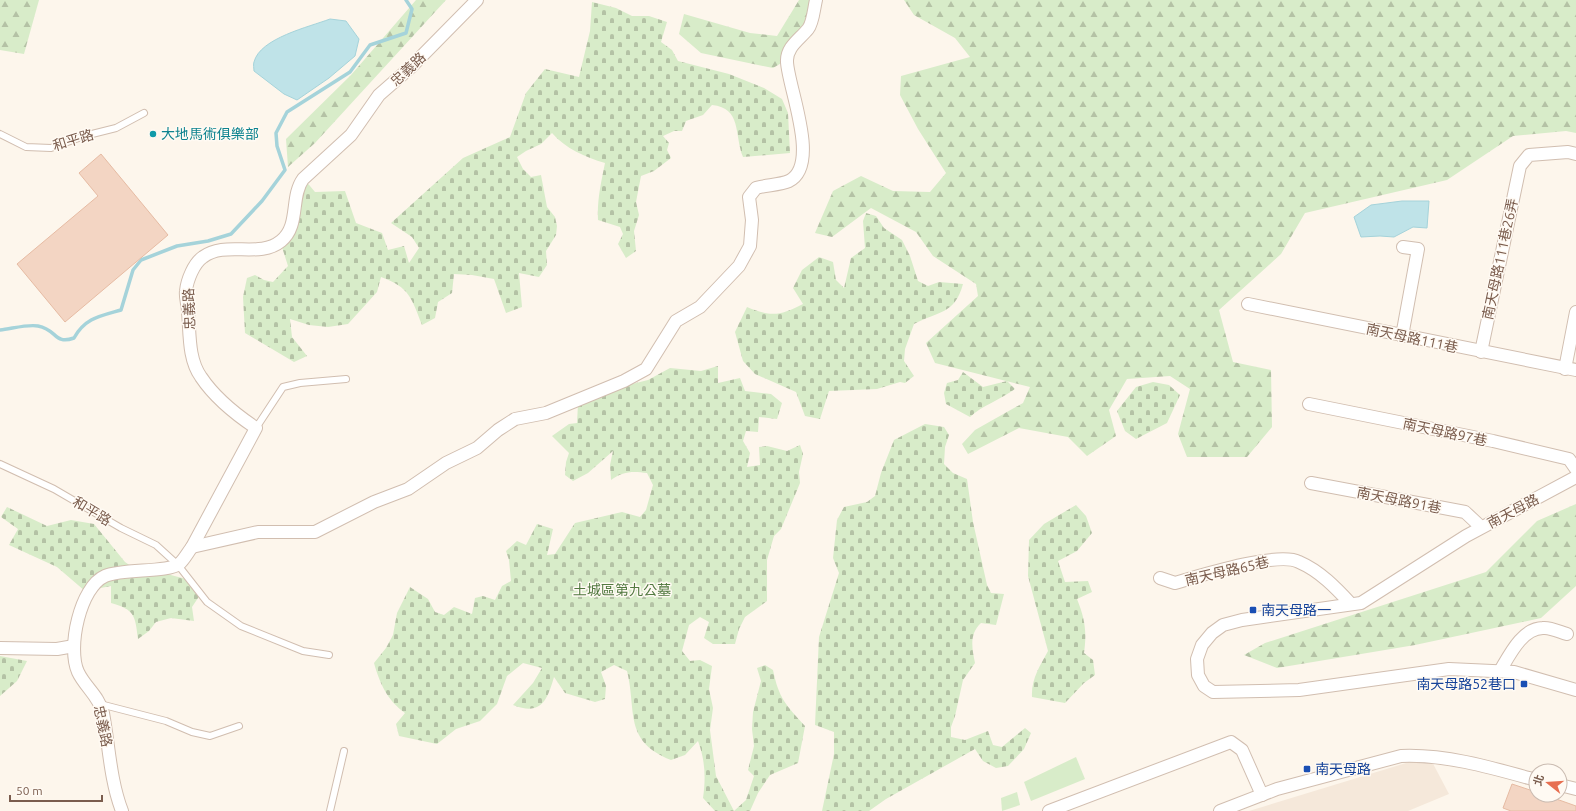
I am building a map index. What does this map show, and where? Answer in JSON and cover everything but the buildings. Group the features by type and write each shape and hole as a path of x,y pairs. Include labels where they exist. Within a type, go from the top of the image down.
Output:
{"street":[{"name":"忠義路","path":"256,428 231,411 200,377 194,362 186,291 190,275 202,257 214,251 268,249 282,240 293,222 298,186 351,135 379,95 416,62 477,0"},
{"path":"192,547 258,532 315,532 374,502 408,489 446,463 477,448 498,430 515,419 546,413 624,381 646,369 676,321 700,308 739,266 750,246 752,220 749,198 756,188 789,181 800,169 802,158 798,108 786,60 794,41 808,29 816,0"},
{"name":"南天母路111巷26弄","path":"1481,352 1520,166 1529,155 1568,152 1576,154"},
{"path":"1402,336 1418,249 1403,247"},
{"name":"南天母路111巷","path":"1248,304 1570,369"},
{"path":"1570,369 1576,312"},
{"name":"南天母路97巷","path":"1310,404 1493,441 1569,459 1576,469"},
{"path":"178,565 192,547 256,428"},
{"name":"南天母路","path":"1576,477 1481,528 1361,603 1242,620 1223,625 1212,633 1202,645 1197,659 1198,675 1204,686 1213,692 1229,693 1300,690 1449,669 1514,672 1576,690"},
{"name":"南天母路91巷","path":"1311,483 1465,512 1481,528"},
{"name":"南天母路65巷","path":"1160,578 1175,583 1266,560 1298,561 1329,582 1351,604"},
{"name":"忠義路","path":"122,811 112,770 100,704 78,671 74,646 80,615 92,586 104,577 118,572 150,570 178,565"},
{"path":"1500,671 1510,654 1530,631 1543,627 1567,634"},
{"path":"0,648 57,649 74,646"},
{"path":"1049,811 1231,742 1242,750 1262,795"},
{"path":"1220,811 1262,795 1401,756 1420,755 1495,768 1528,778"}],"lane":[{"name":"和平路","path":"0,134 26,147 51,148 84,136 116,128 144,113"},
{"path":"256,428 283,387 300,383 346,379"},
{"name":"和平路","path":"0,464 54,488 121,528 156,545 178,565 207,602 241,626 302,652 329,655"},
{"path":"100,704 166,721 192,732 210,736 239,726"},
{"path":"330,811 344,751"}],"shaded area":[{"path":"1429,756 1449,794 1408,811 1249,811"}],"green space":[{"path":"0,0 39,0 24,54 0,50"},
{"path":"416,0 446,0 315,143 288,167 286,139 351,75"},
{"path":"799,0 818,0 795,55 773,68 701,53 679,34 684,14 750,33 777,36"},
{"path":"904,0 1576,0 1576,133 1566,131 1513,136 1447,180 1305,213 1281,254 1219,310 1233,362 1271,370 1272,427 1247,457 1187,457 1178,434 1190,389 1170,376 1127,379 1109,410 1116,436 1087,456 1068,437 1019,428 968,454 962,444 975,430 1023,403 1030,387 935,363 926,343 978,296 976,284 933,256 916,232 871,208 832,237 815,233 833,191 861,176 893,191 930,192 946,173 918,129 900,95 901,76 970,57 955,38 914,15"},
{"path":"592,2 616,8 632,16 649,16 667,22 661,42 672,50 678,61 729,74 764,88 782,99 788,113 790,153 743,157 733,117 722,107 712,105 703,115 686,121 682,131 674,131 663,136 669,143 667,150 671,158 654,171 641,176 636,202 639,215 634,231 636,251 626,258 618,244 623,234 620,227 598,220 599,198 605,163 576,152 563,144 552,133 541,144 517,157 523,169 531,177 541,175 547,207 555,217 557,226 556,235 546,251 547,265 539,277 519,273 522,307 506,313 494,279 472,275 454,274 452,293 438,302 435,318 422,325 412,300 404,290 391,281 381,277 377,292 348,324 328,327 309,325 290,319 292,337 307,356 294,362 245,333 243,297 247,278 255,275 264,280 273,282 288,266 281,244 305,180 315,192 345,191 356,223 382,233 388,250 404,246 409,263 419,248 412,237 391,223 463,158 510,137 526,93 545,69 579,77 590,31"},
{"path":"866,213 876,216 884,228 902,240 910,256 918,281 928,286 939,282 963,284 960,294 951,306 945,310 914,324 905,349 904,361 914,376 905,383 900,382 877,389 829,391 820,419 805,416 796,392 755,374 743,361 735,332 747,307 769,314 775,314 788,311 803,304 793,288 802,270 819,257 833,262 836,280 844,288 851,258 865,248 863,221"},
{"name":"土城區第九公墓","path":"718,366 718,383 740,378 745,391 771,394 782,403 777,419 759,417 758,432 746,431 743,441 750,453 747,467 760,465 759,447 767,446 787,451 800,445 803,454 799,472 800,483 781,529 774,536 767,560 767,601 745,617 739,629 735,644 713,644 704,638 709,622 700,617 689,625 682,651 690,661 700,660 712,666 709,689 713,708 710,730 716,776 734,811 715,811 703,798 704,769 698,741 685,755 671,760 645,744 635,723 627,671 614,665 601,672 606,686 605,699 595,702 565,693 554,677 549,693 545,699 541,704 530,709 513,705 533,683 542,668 523,663 507,676 497,704 480,721 456,729 437,744 399,736 396,724 405,713 393,703 385,691 374,663 386,648 393,635 397,613 410,587 428,599 435,612 444,615 454,607 472,614 475,598 483,596 495,600 502,586 511,581 509,560 506,551 517,541 526,545 537,524 553,529 547,555 555,554 575,523 622,512 640,517 646,510 653,485 647,473 628,472 611,480 610,465 613,451 588,473 573,481 565,475 566,462 569,453 552,436 569,424 577,423 578,404 620,387 648,380 670,368 701,371"},
{"path":"963,372 983,387 1007,381 1015,389 980,409 970,417 946,404 944,393 947,383 958,380"},
{"path":"1153,382 1169,385 1180,395 1167,423 1136,439 1125,431 1117,411 1136,387"},
{"path":"925,424 944,427 949,435 945,447 944,464 953,473 967,479 973,522 987,585 991,593 1004,594 996,625 981,623 977,627 973,637 972,647 975,663 963,680 951,727 951,737 965,740 988,731 993,745 1002,747 1025,728 1031,733 1024,749 1008,766 996,768 983,761 975,749 886,799 869,811 822,811 834,754 834,732 815,725 819,637 839,573 833,558 837,520 844,507 867,502 875,496 881,473 894,440"},
{"path":"1576,504 1576,586 1541,618 1415,645 1277,668 1244,655 1265,643 1486,572 1537,521"},
{"path":"1076,505 1086,516 1092,533 1077,551 1058,561 1065,582 1088,581 1092,592 1077,599 1085,626 1084,653 1093,660 1095,675 1084,683 1065,703 1032,697 1035,678 1048,651 1028,576 1029,540 1044,524"},
{"path":"7,507 47,526 71,520 94,524 125,562 138,571 163,573 190,580 202,592 192,607 194,621 171,618 156,622 149,631 138,639 136,624 129,611 111,603 111,586 85,591 57,567 9,545 18,529 1,517"},
{"path":"0,656 27,661 17,681 0,696"},
{"path":"765,665 773,670 775,680 784,701 805,726 798,763 770,775 758,793 750,811 734,811 746,800 754,776 748,770 754,746 752,729 753,712 761,681 757,668"},
{"path":"1076,757 1085,779 1031,801 1024,782"},
{"path":"1017,792 1020,805 1002,811 1001,798"}],"water":[{"path":"330,19 346,21 359,39 355,56 329,78 297,100 284,94 254,71 254,62 258,54 265,46 286,34"},
{"path":"1402,201 1429,201 1427,228 1413,227 1394,237 1361,237 1354,217 1371,205"}],"waterway":[{"path":"0,330 24,326 38,326 63,340 74,338 78,331 88,322 100,316 121,310 133,270 141,260 177,246 208,241 231,234 262,201 285,170 277,146 276,133 287,112 350,72 370,45 406,33 412,9 406,0"}],"place":[{"name":"大地馬術俱樂部","path":"153,134"},
{"name":"南天母路一","path":"1253,610"},
{"name":"南天母路52巷口","path":"1524,684"},
{"name":"南天母路","path":"1307,769"}]}
